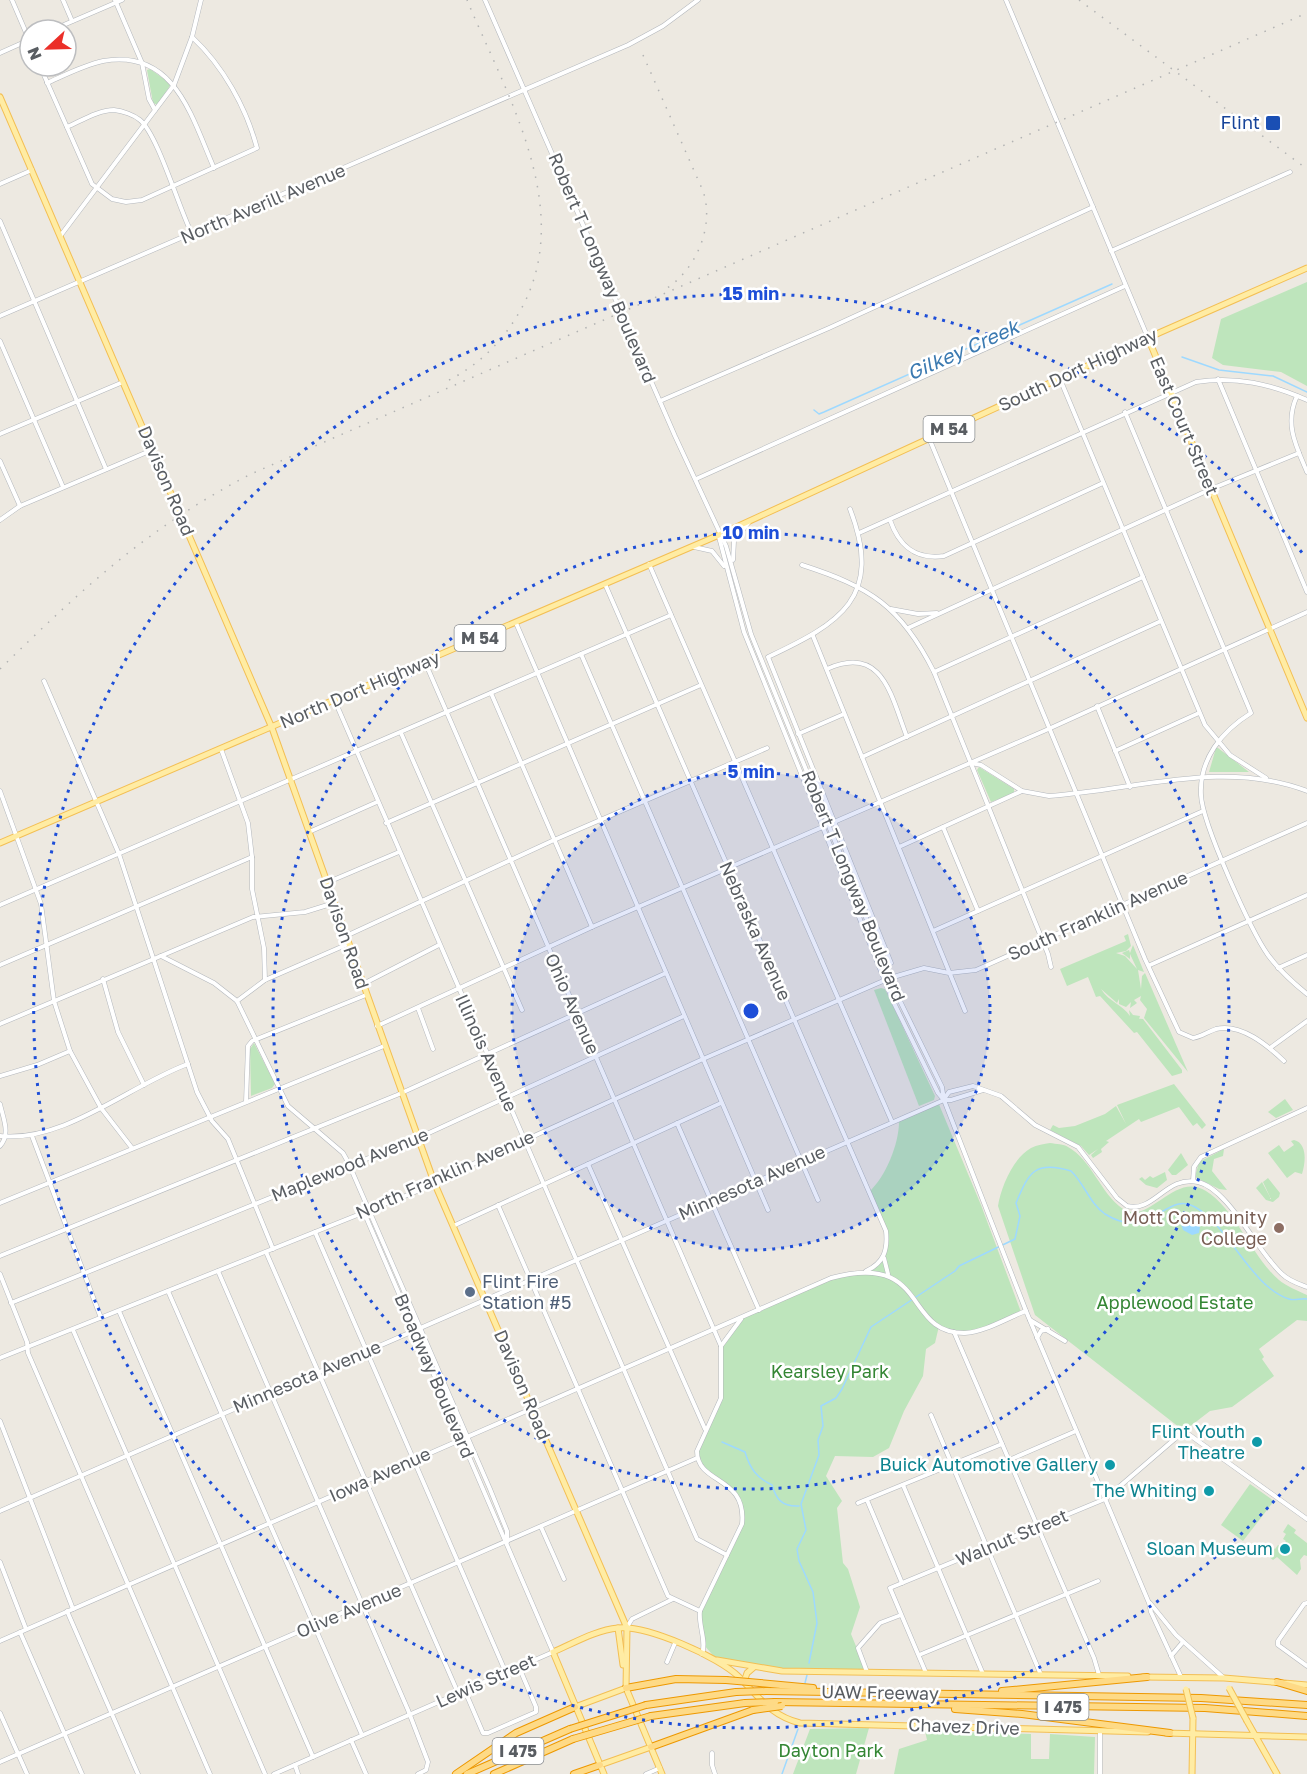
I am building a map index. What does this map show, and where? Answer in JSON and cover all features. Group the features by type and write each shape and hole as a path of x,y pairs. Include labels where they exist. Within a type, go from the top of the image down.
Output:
{"highway":[{"path":"978,1694 1147,1677"},
{"path":"626,1688 676,1679 726,1680 849,1692"},
{"path":"1277,1682 1307,1692"},
{"name":"UAW Freeway","path":"467,1774 570,1729 646,1706 736,1692 1246,1699 1307,1705"},
{"name":"UAW Freeway","path":"494,1774 573,1739 651,1716 745,1703 1205,1708 1307,1716"},
{"path":"651,1747 753,1710 818,1703"},
{"path":"919,1705 1033,1715 1170,1733"},
{"path":"456,1774 516,1733 575,1707"},
{"path":"574,1774 600,1765"}],"main road":[{"name":"Davison Road","path":"0,97 272,728 434,1182 627,1628 626,1688 661,1771"},
{"name":"South Dort Highway","path":"719,535 1148,338 1307,268"},
{"name":"East Court Street","path":"1148,338 1307,718"},
{"name":"North Dort Highway","path":"0,843 719,535"},
{"path":"618,1628 625,1676"},
{"name":"Lewis Street","path":"554,1652 599,1632 627,1628 647,1631 702,1654"},
{"name":"Broadway Boulevard","path":"554,1652 604,1774"},
{"name":"Chavez Drive","path":"702,1654 754,1667 782,1671 1224,1678 1307,1685"},
{"name":"Chavez Drive","path":"717,1659 744,1682 774,1713 800,1723 1307,1737"},
{"path":"744,1682 747,1673 754,1667"},
{"name":"Robert T Longway Boulevard","path":"1181,1677 1193,1718 1192,1774"},
{"name":"Robert T Longway Boulevard","path":"1224,1678 1277,1774"},
{"path":"575,1707 626,1688"},
{"path":"600,1765 651,1747"}],"street":[{"path":"12,0 20,18"},
{"path":"63,0 71,18"},
{"path":"78,18 122,0"},
{"path":"61,235 174,85 192,37 201,0"},
{"name":"Robert T Longway Boulevard","path":"485,0 732,564 752,637 884,980 938,1093 944,1100 1037,1339 1151,1612 1181,1677"},
{"name":"North Averill Avenue","path":"0,316 640,39 675,18 698,0"},
{"name":"East Court Street","path":"1006,0 1148,338"},
{"path":"115,1 142,63 149,99 155,110"},
{"path":"45,78 92,184 112,199 126,202 142,200 257,148 228,78 211,55 192,37"},
{"path":"0,53 18,46"},
{"path":"47,83 102,61 142,63 168,78 174,85 188,106 214,168"},
{"path":"66,127 98,113 114,110 127,113 145,126 192,234"},
{"path":"0,184 32,170"},
{"path":"1111,251 1290,172"},
{"path":"660,400 837,324 1092,207"},
{"path":"0,221 106,469"},
{"path":"696,479 1125,286"},
{"path":"0,341 63,487"},
{"path":"1060,379 1199,712 1217,742 1230,755 1266,778 1307,791"},
{"path":"1218,379 1307,592"},
{"path":"859,533 1196,382 1218,379 1247,380 1307,400"},
{"path":"0,434 123,382"},
{"path":"1298,396 1292,408 1290,424 1307,472"},
{"path":"1125,412 1251,713 1231,725 1217,742 1202,777 1203,811 1258,939 1278,968 1307,994"},
{"path":"929,438 1029,681 1179,1032 1186,1037 1200,1037 1217,1029 1227,1028 1246,1034 1270,1048 1284,1061"},
{"path":"0,520 20,506 152,450"},
{"path":"908,628 1211,489 1299,453"},
{"path":"0,460 20,506"},
{"path":"890,520 899,539 907,549 918,555 930,557 944,555 1103,483"},
{"path":"850,509 859,533 862,559 858,585 842,613 813,636 768,657 891,963 885,965"},
{"path":"732,564 734,541 751,521"},
{"name":"Robert T Longway Boulevard","path":"719,535 737,611 749,643 890,978 944,1091 944,1100"},
{"path":"688,548 704,548 716,553 730,579"},
{"path":"649,564 892,1122"},
{"path":"802,565 858,585 891,609 908,628 934,672 1043,941 1051,967"},
{"path":"934,672 1143,577"},
{"name":"Nebraska Avenue","path":"605,584 886,1231 884,1255 888,1275"},
{"path":"891,609 918,614 940,613"},
{"path":"377,1026 592,927 971,763 1307,612"},
{"path":"0,905 671,615"},
{"path":"862,757 1161,621"},
{"path":"516,623 768,1210"},
{"path":"813,636 965,1011"},
{"path":"749,643 752,637"},
{"path":"582,654 818,1200"},
{"name":"Ohio Avenue","path":"425,662 721,1346"},
{"path":"827,669 846,662 859,663 873,668 887,685 907,737"},
{"path":"44,681 119,854 138,905 152,959 197,1092 210,1117 228,1139 273,1249"},
{"path":"386,823 701,685"},
{"path":"491,693 592,927"},
{"name":"Illinois Avenue","path":"335,701 697,1539 727,1555"},
{"path":"1097,706 1130,787"},
{"path":"1115,751 1199,712"},
{"path":"798,734 844,714"},
{"path":"401,733 522,1010"},
{"path":"346,936 554,840 767,748"},
{"path":"220,749 248,824 252,857 252,889 264,948 265,980"},
{"path":"971,763 981,765 1022,791 1049,796 1202,777 1266,778"},
{"path":"0,791 37,889 54,1001 70,1051 101,1108 132,1148"},
{"path":"899,847 1022,791"},
{"path":"308,832 377,802"},
{"path":"933,931 1203,811"},
{"name":"South Franklin Avenue","path":"884,980 924,968 949,973 976,970 1307,823"},
{"path":"943,827 978,911"},
{"path":"326,883 399,852"},
{"path":"0,965 252,857"},
{"path":"1150,965 1307,895"},
{"path":"0,1024 257,916 305,912 334,903"},
{"path":"237,1001 265,980 348,944"},
{"path":"362,984 439,945"},
{"path":"1278,968 1307,955"},
{"name":"Broadway Boulevard","path":"161,956 214,983 237,1001 291,1110 343,1153 490,1489 507,1531 507,1542"},
{"path":"0,1256 401,1093 666,973"},
{"path":"103,979 118,1032 144,1085"},
{"name":"North Franklin Avenue","path":"0,1358 168,1292 434,1182 703,1059 884,980"},
{"path":"246,1102 248,1046 256,1039 366,995"},
{"path":"417,1008 433,1049"},
{"name":"Maplewood Avenue","path":"11,1303 418,1138 684,1016"},
{"path":"1270,1048 1307,1021"},
{"path":"0,1203 384,1046"},
{"path":"0,1076 37,1065 70,1051"},
{"path":"0,1136 32,1136 101,1108 188,1064"},
{"path":"944,1100 949,1092 960,1088 978,1087 997,1094 1035,1125 1078,1147 1117,1198 1127,1206 1141,1206 1170,1186 1193,1181 1204,1184 1218,1194 1278,1270 1307,1287"},
{"path":"944,1100 983,1090"},
{"name":"Minnesota Avenue","path":"0,1511 944,1100"},
{"path":"453,1226 722,1103"},
{"path":"0,1104 7,1137 0,1146"},
{"path":"1193,1181 1194,1167 1201,1157 1307,1108"},
{"path":"677,1123 759,1310"},
{"path":"32,1136 101,1318"},
{"path":"588,1164 705,1429"},
{"path":"498,1206 669,1596 700,1611"},
{"name":"Broadway Boulevard","path":"368,1210 366,1217 554,1652"},
{"path":"315,1232 457,1564 506,1672"},
{"path":"266,1252 458,1694"},
{"path":"866,1272 876,1267 884,1255"},
{"path":"218,1271 409,1715 428,1765 426,1770 418,1774"},
{"name":"Iowa Avenue","path":"0,1641 831,1278 866,1272 888,1275"},
{"path":"0,1274 80,1476 210,1774"},
{"path":"888,1275 898,1280 939,1326 954,1332 972,1332 1026,1311"},
{"path":"168,1292 362,1736"},
{"path":"119,1311 313,1757"},
{"path":"702,1654 704,1645 699,1623 700,1611 742,1524 740,1502 734,1490 708,1474 697,1458 705,1429 721,1398 721,1346 743,1317"},
{"path":"1029,1319 1049,1329 1065,1341"},
{"path":"1037,1339 1041,1331 1049,1329"},
{"path":"73,1330 265,1774"},
{"path":"954,1332 1094,1658 1099,1676"},
{"path":"930,1415 1042,1676"},
{"path":"0,1421 73,1609"},
{"path":"1009,1460 1076,1431"},
{"name":"Walnut Street","path":"901,1615 890,1588 1105,1499 1184,1431 1307,1518"},
{"path":"858,1503 1002,1444"},
{"name":"Olive Avenue","path":"0,1762 697,1458"},
{"path":"903,1485 983,1675"},
{"path":"484,1492 490,1489"},
{"path":"867,1500 902,1583"},
{"path":"541,1527 564,1579"},
{"path":"0,1562 26,1629"},
{"path":"919,1655 1098,1581"},
{"path":"627,1628 632,1619 673,1598"},
{"name":"Robert T Longway Boulevard","path":"1149,1603 1183,1642 1224,1678"},
{"path":"1306,1603 1278,1641 1278,1645 1307,1666"},
{"path":"67,1611 138,1774"},
{"path":"867,1673 858,1648 880,1623 901,1615 927,1673"},
{"path":"20,1632 82,1774"},
{"path":"668,1662 675,1642"},
{"path":"1171,1656 1183,1642"},
{"name":"Lewis Street","path":"274,1774 554,1652"},
{"path":"465,1691 483,1734 536,1712 537,1707 519,1667"},
{"path":"0,1713 27,1774"},
{"path":"1100,1731 1100,1774"},
{"path":"351,1740 366,1774"},
{"path":"712,1753 715,1774"},
{"path":"295,1765 298,1774"},
{"path":"646,1774 661,1771"}],"green space":[{"path":"150,69 171,84 158,105 153,103 147,70"},
{"path":"1307,282 1307,386 1281,372 1223,365 1212,358 1221,319"},
{"path":"1216,748 1218,748 1249,772 1209,772"},
{"path":"979,767 1014,789 1014,793 991,802 977,770"},
{"path":"1128,934 1131,946 1126,951 1116,953 1125,956 1137,969 1130,954 1130,959 1122,953 1129,950 1130,953 1133,945 1144,972 1138,970 1141,989 1142,976 1145,973 1188,1072 1144,1018 1147,1009 1140,1000 1141,996 1134,1000 1137,1003 1130,1008 1131,1002 1126,1007 1119,1004 1119,999 1117,1003 1101,989 1130,1016 1129,1010 1133,1015 1140,1016 1139,1019 1143,1019 1182,1073 1172,1076 1137,1032 1134,1033 1100,996 1096,997 1088,977 1067,986 1060,969 1126,941 1124,936"},
{"path":"885,989 935,1096 934,1100 919,1106 874,990"},
{"path":"254,1043 275,1084 272,1088 251,1096 250,1049"},
{"path":"1174,1084 1206,1125 1202,1129 1197,1123 1193,1126 1179,1107 1141,1122 1139,1119 1106,1141 1109,1142 1101,1149 1102,1152 1093,1158 1091,1155 1098,1149 1089,1155 1081,1146 1050,1130 1053,1125 1059,1128 1075,1126 1105,1114 1116,1106 1126,1124 1117,1105"},
{"path":"1285,1099 1293,1110 1276,1118 1268,1112"},
{"name":"Kearsley Park","path":"938,1102 981,1205 1021,1312 971,1330 961,1331 939,1326 935,1343 926,1349 923,1376 904,1411 889,1448 873,1457 835,1456 826,1476 842,1501 837,1508 843,1563 848,1569 860,1607 851,1634 867,1673 782,1671 717,1660 704,1645 699,1615 742,1524 740,1503 731,1491 710,1476 703,1467 697,1451 721,1398 721,1346 743,1317 831,1278 866,1272 884,1255 886,1231 869,1192 881,1178 891,1158 897,1138 899,1119"},
{"path":"1294,1140 1303,1149 1305,1158 1303,1169 1302,1174 1295,1172 1287,1178 1268,1153 1279,1145 1284,1152 1294,1145 1291,1141"},
{"name":"Applewood Estate","path":"1050,1143 1064,1145 1076,1153 1090,1168 1108,1194 1123,1209 1133,1212 1142,1211 1173,1192 1194,1187 1206,1191 1227,1210 1269,1270 1285,1284 1307,1295 1307,1321 1297,1320 1259,1349 1264,1357 1262,1359 1274,1376 1232,1407 1210,1411 1184,1431 1035,1315 998,1206 1005,1182 1013,1166 1031,1148"},
{"path":"1224,1149 1223,1156 1214,1159 1212,1171 1227,1190 1219,1189 1195,1177 1199,1162"},
{"path":"1181,1153 1188,1165 1176,1175 1172,1175 1168,1170"},
{"path":"1165,1172 1167,1180 1157,1188 1146,1185 1139,1179 1142,1177 1145,1180 1150,1176 1153,1178"},
{"path":"1268,1178 1280,1193 1273,1202 1266,1200 1256,1188 1262,1182 1271,1199 1263,1182"},
{"path":"1250,1484 1274,1501 1243,1541 1221,1525"},
{"path":"1288,1524 1296,1530 1294,1533 1307,1543 1307,1556 1304,1555 1300,1560 1301,1569 1297,1575 1277,1557 1273,1560 1267,1555 1272,1547 1275,1549 1278,1545 1281,1547 1286,1541 1283,1539 1286,1534 1283,1532"},
{"name":"Dayton Park","path":"869,1728 856,1774 793,1774 810,1729"},
{"path":"925,1731 1031,1734 1031,1759 1049,1759 1050,1734 1095,1737 1094,1774 894,1774 899,1749 927,1740"}],"water":[{"path":"1185,1213 1200,1227 1199,1233 1192,1235 1183,1230 1178,1216"}],"waterway":[{"name":"Gilkey Creek","path":"814,410 819,414 824,412 1112,284"},
{"name":"Gilkey Creek","path":"1182,357 1219,370 1273,376 1307,392"},
{"name":"Gilkey Creek","path":"809,1663 817,1623 813,1592 799,1561 797,1549 806,1530 801,1504 819,1455 818,1440 823,1426 821,1406 836,1398 842,1389 871,1327 955,1271 959,1266 1015,1239 1020,1216 1016,1203 1025,1183 1035,1171 1049,1167 1071,1171 1100,1210 1121,1221 1134,1223 1146,1220 1175,1205 1185,1204 1195,1207 1208,1216 1252,1270 1275,1292 1293,1300 1307,1299"},
{"path":"722,1442 745,1452 755,1472 772,1485 781,1501 788,1505 799,1506"},
{"name":"Gilkey Creek","path":"805,1683 807,1675"},
{"name":"Gilkey Creek","path":"782,1774 798,1729"}],"railway":[{"path":"449,380 470,367 489,351 520,311 536,273 541,233 539,193 530,153 500,74 467,0"},
{"path":"1079,0 1307,169"},
{"path":"0,669 59,612 118,561 180,516 251,474 1307,13"},
{"path":"643,55 703,191 706,205 704,233 694,260 675,282 664,290"}],"place":[{"name":"Flint","path":"1273,123"},
{"name":"Mott Community College","path":"1279,1228"},
{"name":"Flint Fire Station #5","path":"470,1292"},
{"name":"Flint Youth Theatre","path":"1257,1442"},
{"name":"Buick Automotive Gallery","path":"1110,1465"},
{"name":"The Whiting","path":"1209,1491"},
{"name":"Sloan Museum","path":"1285,1549"}]}
